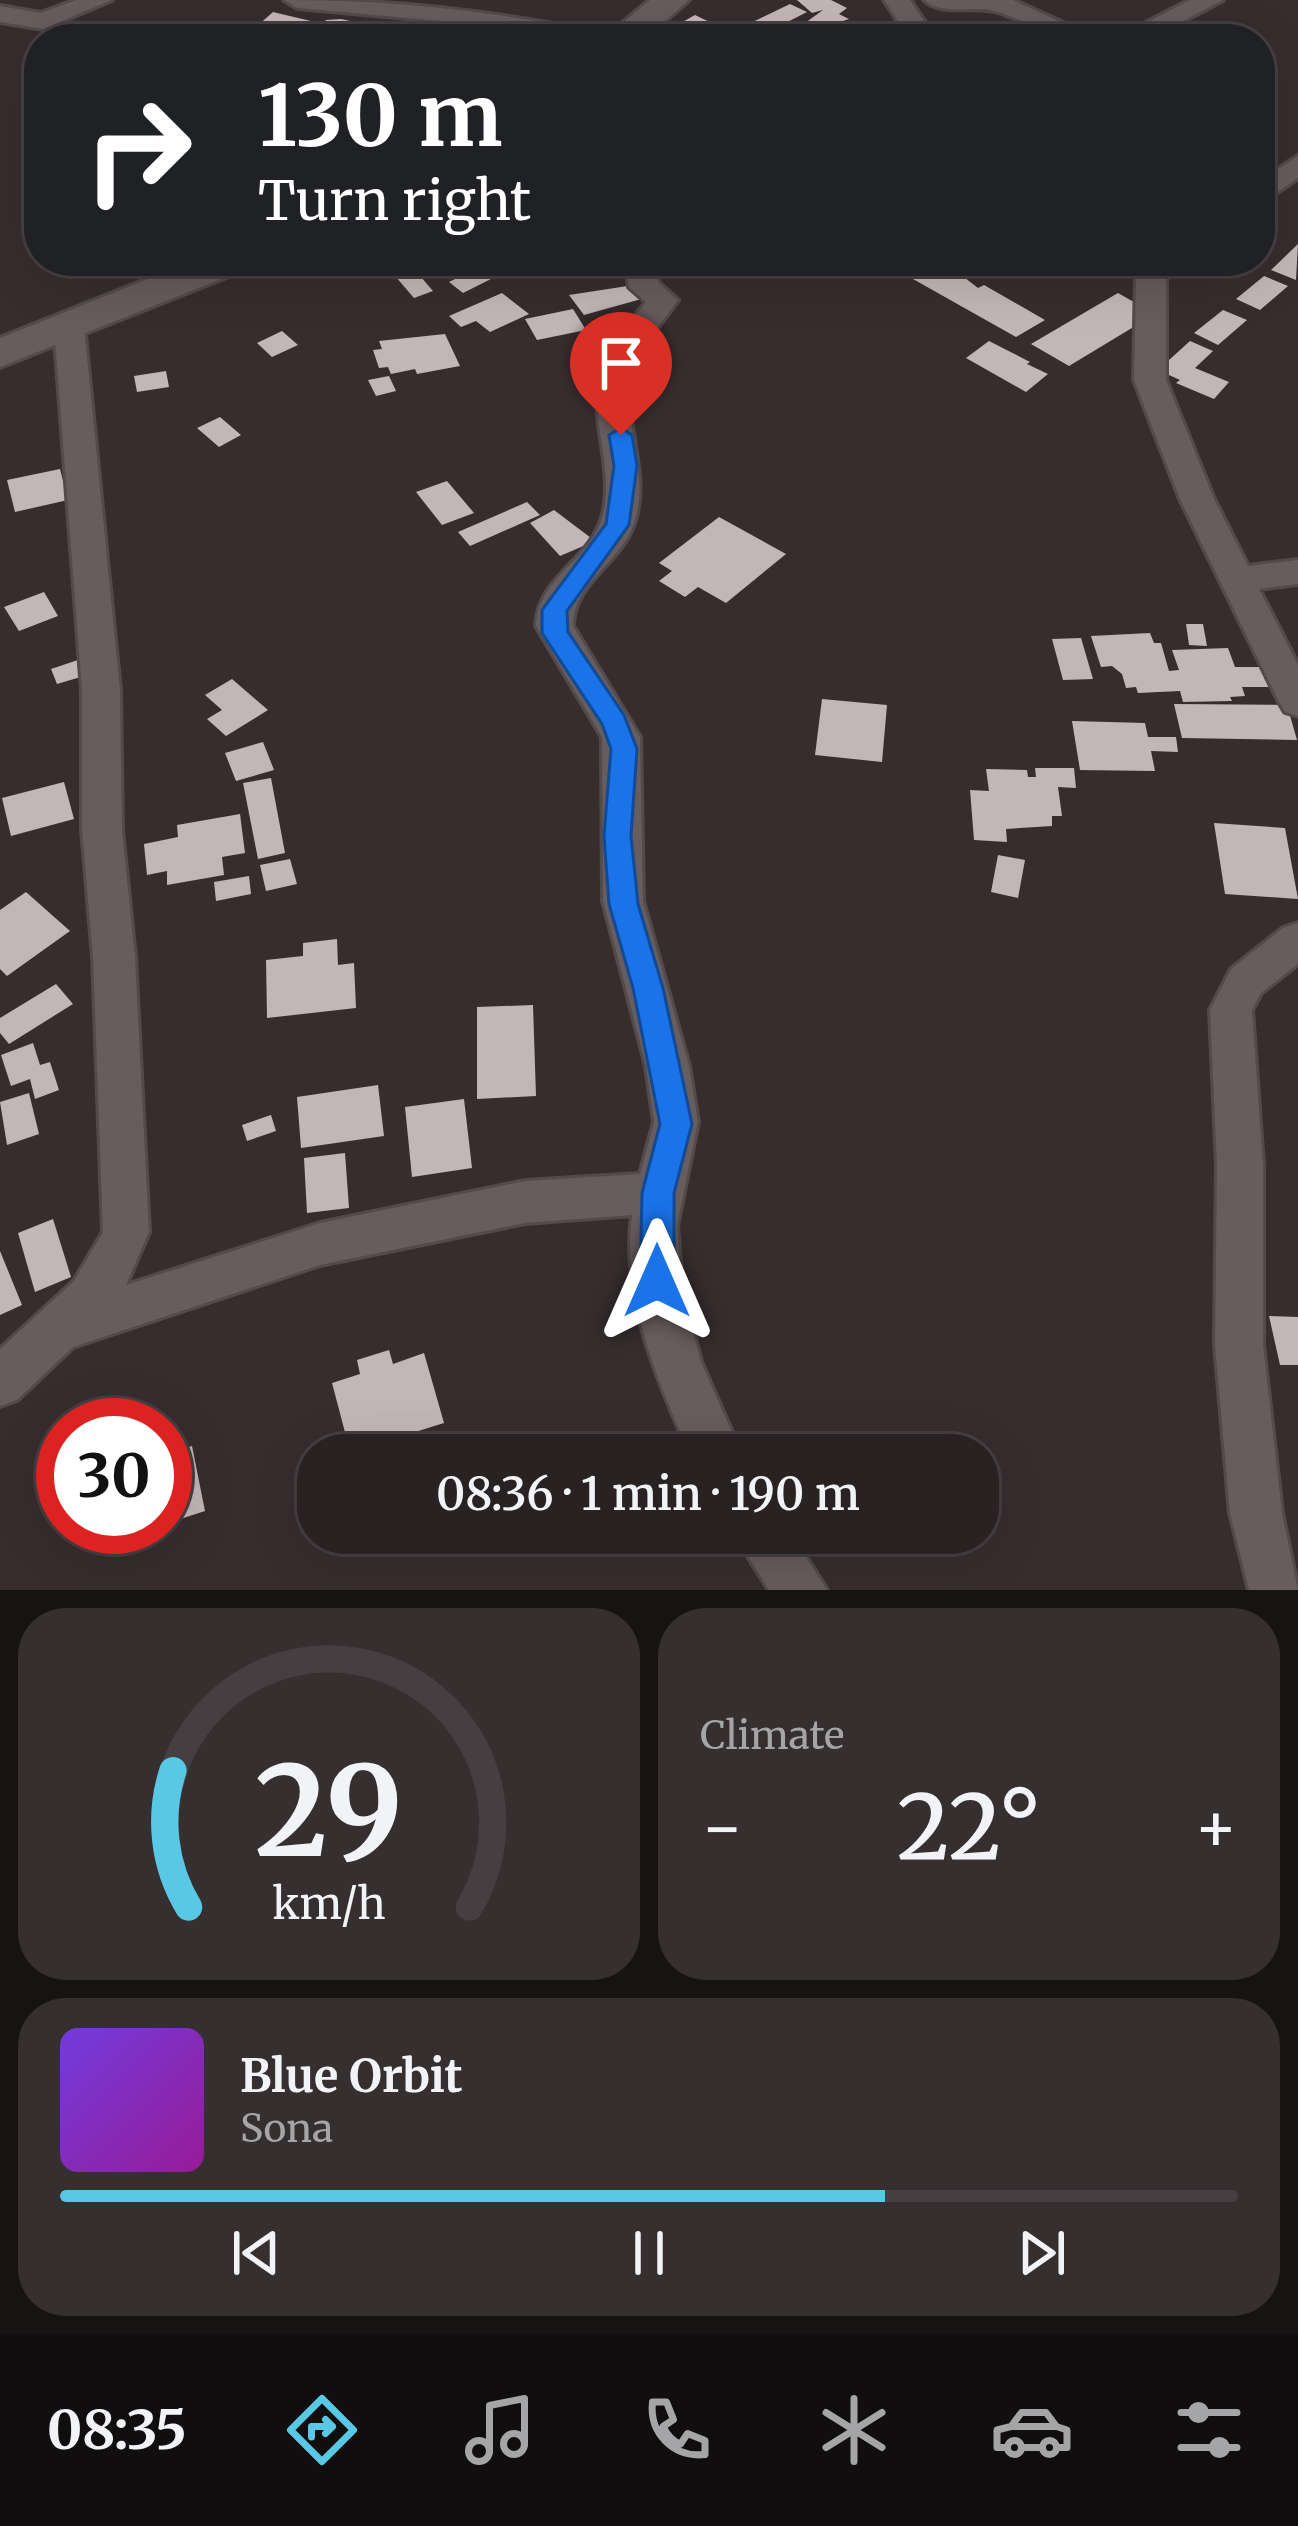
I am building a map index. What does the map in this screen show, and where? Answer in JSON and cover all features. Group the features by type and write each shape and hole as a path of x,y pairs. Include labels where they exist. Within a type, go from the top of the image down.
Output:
{"street":[{"path":"0,14 44,21 99,0"},
{"path":"297,0 483,8 538,24"},
{"path":"641,24 672,0"},
{"path":"938,0 996,2 1049,24"},
{"path":"1160,24 1210,0"},
{"path":"0,354 192,276"},
{"path":"643,276 644,287 663,300 618,369 615,405 626,466 617,525 555,610 555,633 615,722 624,749 617,836 623,904 648,988 676,1124 658,1193 657,1281 671,1353 708,1434"},
{"path":"1155,276 1150,380 1197,499 1298,702"},
{"path":"0,1383 62,1328 108,1275 126,1232 114,957 102,830 101,689 69,326"},
{"path":"1240,579 1298,572"},
{"path":"1275,1590 1256,1513 1239,1345 1240,1166 1231,1010 1246,981 1297,943"},
{"path":"62,1328 320,1244 525,1202 658,1193"},
{"path":"775,1554 802,1590"}],"building":[{"path":"797,0 831,0 847,8 839,14 851,24 805,23 823,10 812,13"},
{"path":"790,4 807,12 783,24 749,24"},
{"path":"273,12 315,22 313,24 259,24"},
{"path":"695,15 714,24 679,24"},
{"path":"341,19 364,24 323,24"},
{"path":"1298,244 1296,280 1275,272"},
{"path":"395,276 420,276 433,291 414,298"},
{"path":"908,276 962,276 1045,320 1016,337"},
{"path":"1264,276 1288,286 1260,310 1236,299"},
{"path":"491,279 463,293 449,282"},
{"path":"634,285 645,298 584,315 569,295"},
{"path":"502,293 529,314 490,332 476,321 461,327 449,316"},
{"path":"1118,293 1155,314 1069,366 1031,344"},
{"path":"573,309 586,330 537,340 525,319"},
{"path":"1223,310 1247,320 1218,345 1194,333"},
{"path":"282,331 298,345 272,357 257,343"},
{"path":"445,334 460,366 417,374 415,369 391,374 388,367 379,368 373,350 382,349 379,341"},
{"path":"989,341 1048,374 1026,392 966,358"},
{"path":"1190,341 1213,351 1195,368 1229,382 1214,399 1158,370"},
{"path":"166,371 169,387 137,392 134,376"},
{"path":"389,376 396,391 376,396 368,380"},
{"path":"220,417 241,435 219,447 197,428"},
{"path":"60,469 68,500 15,512 7,480"},
{"path":"447,481 474,513 442,525 416,492"},
{"path":"527,502 540,515 470,546 458,532"},
{"path":"554,510 595,541 560,556 530,523"},
{"path":"719,517 786,554 726,603 698,587 685,597 659,581 672,571 659,563"},
{"path":"44,592 58,616 19,631 4,607"},
{"path":"1186,624 1203,624 1207,646 1189,645"},
{"path":"1150,633 1154,643 1161,643 1169,671 1179,670 1172,650 1228,648 1235,667 1265,667 1271,687 1242,687 1245,696 1230,697 1232,701 1183,702 1180,691 1138,693 1136,687 1126,688 1122,674 1112,666 1101,667 1091,636"},
{"path":"1081,638 1093,679 1063,680 1052,639"},
{"path":"78,660 84,676 57,684 51,669"},
{"path":"232,679 268,710 226,736 207,719 222,710 205,695"},
{"path":"822,699 887,705 882,762 815,755"},
{"path":"1174,704 1287,705 1297,740 1182,738"},
{"path":"1072,721 1145,723 1148,737 1176,737 1178,752 1151,751 1155,771 1080,770"},
{"path":"263,742 274,770 236,781 225,753"},
{"path":"1035,768 1074,768 1076,788 1058,787 1062,816 1052,816 1052,826 1006,829 1007,842 974,840 970,790 989,791 986,769 1027,770 1028,777 1036,777"},
{"path":"271,778 285,853 258,859 243,783"},
{"path":"64,782 74,819 11,836 2,798"},
{"path":"240,814 245,853 222,857 224,875 167,885 167,871 147,875 144,844 178,837 177,825"},
{"path":"1214,823 1285,828 1298,899 1225,894"},
{"path":"998,855 1025,860 1018,898 991,892"},
{"path":"290,859 297,884 266,891 260,865"},
{"path":"249,876 251,894 216,901 214,882"},
{"path":"26,892 70,931 7,976 0,969 0,910"},
{"path":"337,939 338,965 354,963 356,1008 267,1018 266,960 303,956 303,943"},
{"path":"56,984 73,1004 9,1044 0,1033 0,1018"},
{"path":"533,1005 536,1096 477,1099 477,1007"},
{"path":"33,1043 40,1065 50,1062 59,1090 35,1099 30,1079 11,1086 1,1055"},
{"path":"378,1085 384,1136 301,1148 297,1097"},
{"path":"29,1093 39,1134 7,1145 0,1102"},
{"path":"464,1099 472,1168 412,1177 405,1107"},
{"path":"271,1115 276,1131 247,1141 242,1125"},
{"path":"345,1153 349,1208 307,1213 304,1158"},
{"path":"53,1219 71,1277 35,1292 18,1233"},
{"path":"0,1251 22,1305 0,1315"},
{"path":"1269,1316 1298,1317 1298,1365 1280,1365"},
{"path":"389,1350 393,1364 424,1353 444,1423 409,1434 345,1434 332,1383 360,1374 357,1360"},
{"path":"192,1446 205,1511 192,1515"}],"route":[{"path":"621,435 626,466 617,525 555,610 555,633 615,722 624,749 617,836 623,904 648,988 676,1124 658,1193 657,1281"}]}
